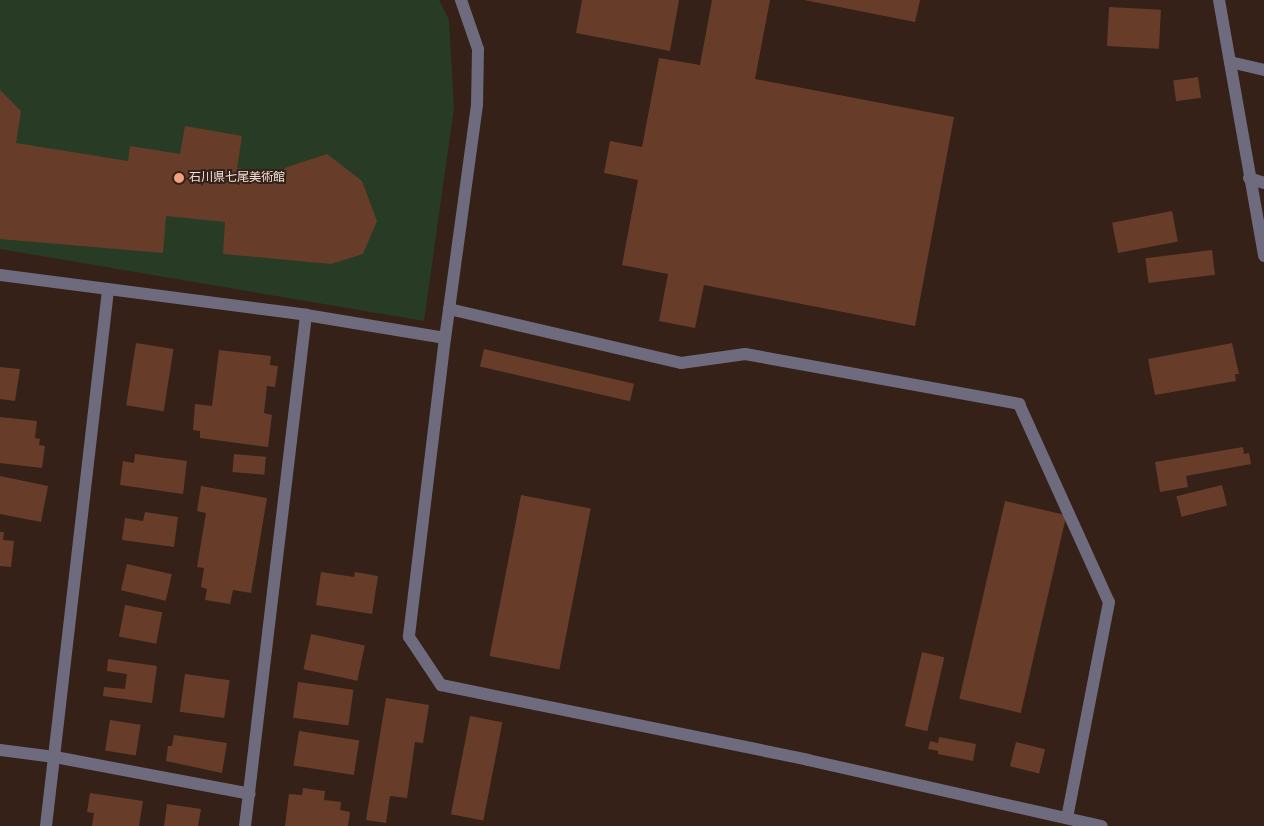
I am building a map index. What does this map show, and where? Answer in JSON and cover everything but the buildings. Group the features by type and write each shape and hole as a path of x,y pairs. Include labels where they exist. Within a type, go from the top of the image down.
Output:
{"street":[{"path":"461,0 478,49 477,104 445,338 410,637 441,686 808,760 1102,826"},
{"path":"1219,0 1264,256"},
{"path":"1230,62 1264,70"},
{"path":"1250,178 1264,183"},
{"path":"0,275 306,315 445,338"},
{"path":"46,826 108,290"},
{"path":"449,309 681,363 745,354 1019,404 1109,602 1067,818"},
{"path":"245,826 306,315"},
{"path":"0,750 55,757 250,794"}],"green space":[{"path":"0,0 439,0 449,20 454,108 424,321 0,249"}],"place":[{"name":"石川県七尾美術館","path":"179,178"}]}
